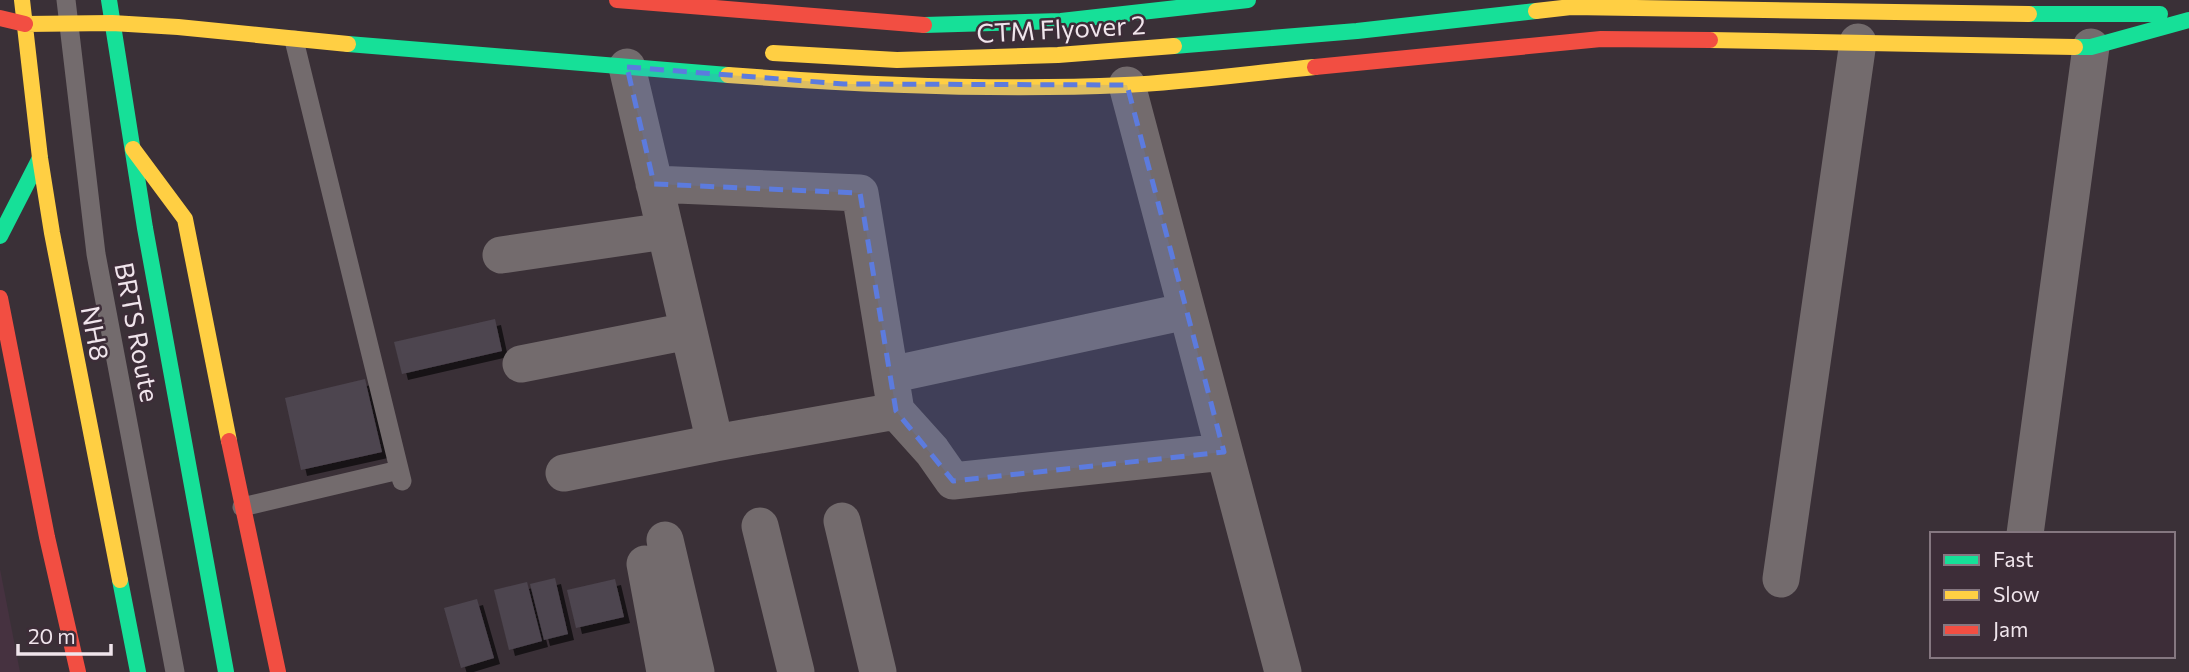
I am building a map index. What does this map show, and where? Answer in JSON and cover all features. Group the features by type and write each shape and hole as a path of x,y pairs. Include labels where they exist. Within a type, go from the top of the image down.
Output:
{"main road":[{"name":"NH8","path":"22,0 40,158 52,233 138,672"},
{"path":"109,0 132,149 226,672"},
{"path":"617,0 924,25 1061,21 1248,0"},
{"name":"CTM Flyover 2","path":"759,52 897,60 1058,55 1357,31 1571,7 2097,31 2189,13"},
{"path":"0,18 25,23 112,23 178,27 294,40 844,84 973,88 1127,85 1601,39 1858,42 2097,31 2189,20"},
{"path":"132,149 186,219 242,508 278,672"},
{"path":"0,236 40,158"},
{"path":"0,298 47,537 78,672"}],"street":[{"path":"2025,532 2097,31"},
{"path":"1782,579 1858,42"},
{"path":"627,67 715,443"},
{"path":"1127,85 1283,672"},
{"path":"654,184 860,193 896,411 932,451 953,481 1224,452"},
{"path":"501,255 665,231"},
{"path":"890,375 1187,311"},
{"path":"521,365 688,331"},
{"path":"564,473 896,411"},
{"path":"842,521 878,672"},
{"path":"760,526 796,672"},
{"path":"665,672 655,552 696,672"}],"lane":[{"name":"BRTS Route","path":"66,0 96,254 175,672"},
{"path":"242,508 401,475 294,40"}],"highlighted area":[{"path":"627,67 844,84 1127,85 1224,452 953,481 896,411 860,193 654,184"}],"shaded area":[{"path":"0,569 20,672 0,672"}],"building":[{"path":"495,319 502,351 402,374 394,342"},
{"path":"365,379 382,452 301,470 285,398"},
{"path":"555,578 568,634 544,640 530,584"},
{"path":"615,579 624,617 576,628 567,590"},
{"path":"527,582 542,641 509,650 494,590"},
{"path":"477,599 494,658 461,668 444,608"}],"traffic: fast":[{"path":"109,0 145,228 226,672"},
{"path":"924,25 1061,21 1248,0"},
{"path":"1174,46 1357,31 1536,11"},
{"path":"2029,14 2160,14"},
{"path":"2075,47 2091,47 2189,20"},
{"path":"348,44 728,75"},
{"path":"0,236 40,158"},
{"path":"120,580 138,672"}],"traffic: slow":[{"path":"22,0 40,158 52,233 120,580"},
{"path":"1536,11 1571,7 2029,14"},
{"path":"25,24 112,23 178,27 348,44"},
{"path":"1710,40 2075,47"},
{"path":"773,53 897,60 1058,55 1174,46"},
{"path":"728,75 927,86 1075,87 1173,82 1315,67"},
{"path":"133,149 185,219 229,441"}],"traffic: jam":[{"path":"617,0 924,25"},
{"path":"0,18 25,24"},
{"path":"1315,67 1601,39 1710,40"},
{"path":"0,298 47,537 78,672"},
{"path":"229,441 278,672"}]}
